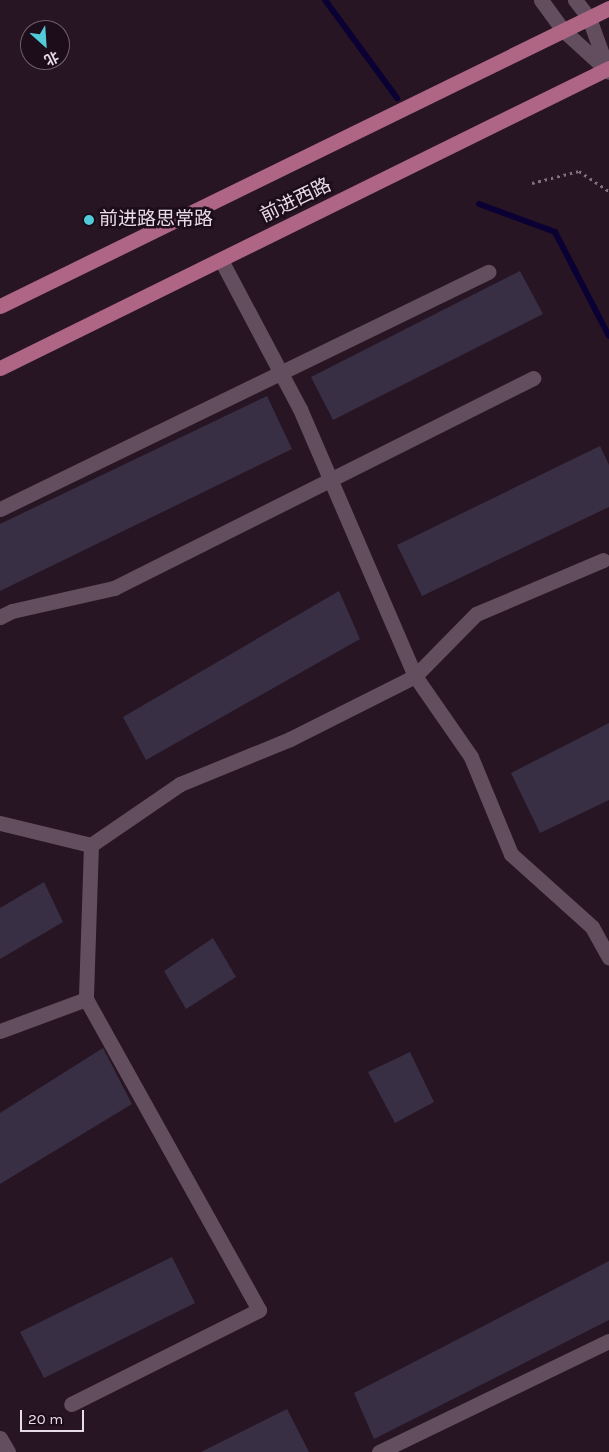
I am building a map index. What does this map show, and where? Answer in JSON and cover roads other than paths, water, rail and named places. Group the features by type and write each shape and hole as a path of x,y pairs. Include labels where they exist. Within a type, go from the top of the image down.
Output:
{"main road":[{"name":"前进西路","path":"0,306 609,8"},
{"name":"前进西路","path":"0,368 608,70"}],"street":[{"path":"541,0 563,30 608,70"},
{"path":"575,0 589,18 608,70"},
{"path":"221,260 300,409 416,676 471,757 511,854 592,927 609,958"},
{"path":"0,509 280,371 488,272"},
{"path":"0,617 12,611 114,588 533,378"},
{"path":"0,823 91,845 180,784 290,739 416,676 476,614 603,560"},
{"path":"71,1404 259,1310 86,999 91,845"},
{"path":"0,1031 86,999"},
{"path":"379,1452 609,1341"},
{"path":"0,1438 8,1452"}],"waterway":[{"path":"325,0 397,98"},
{"path":"479,204 555,232 609,336"}],"place":[{"name":"前进路思常路","path":"89,220"}]}
